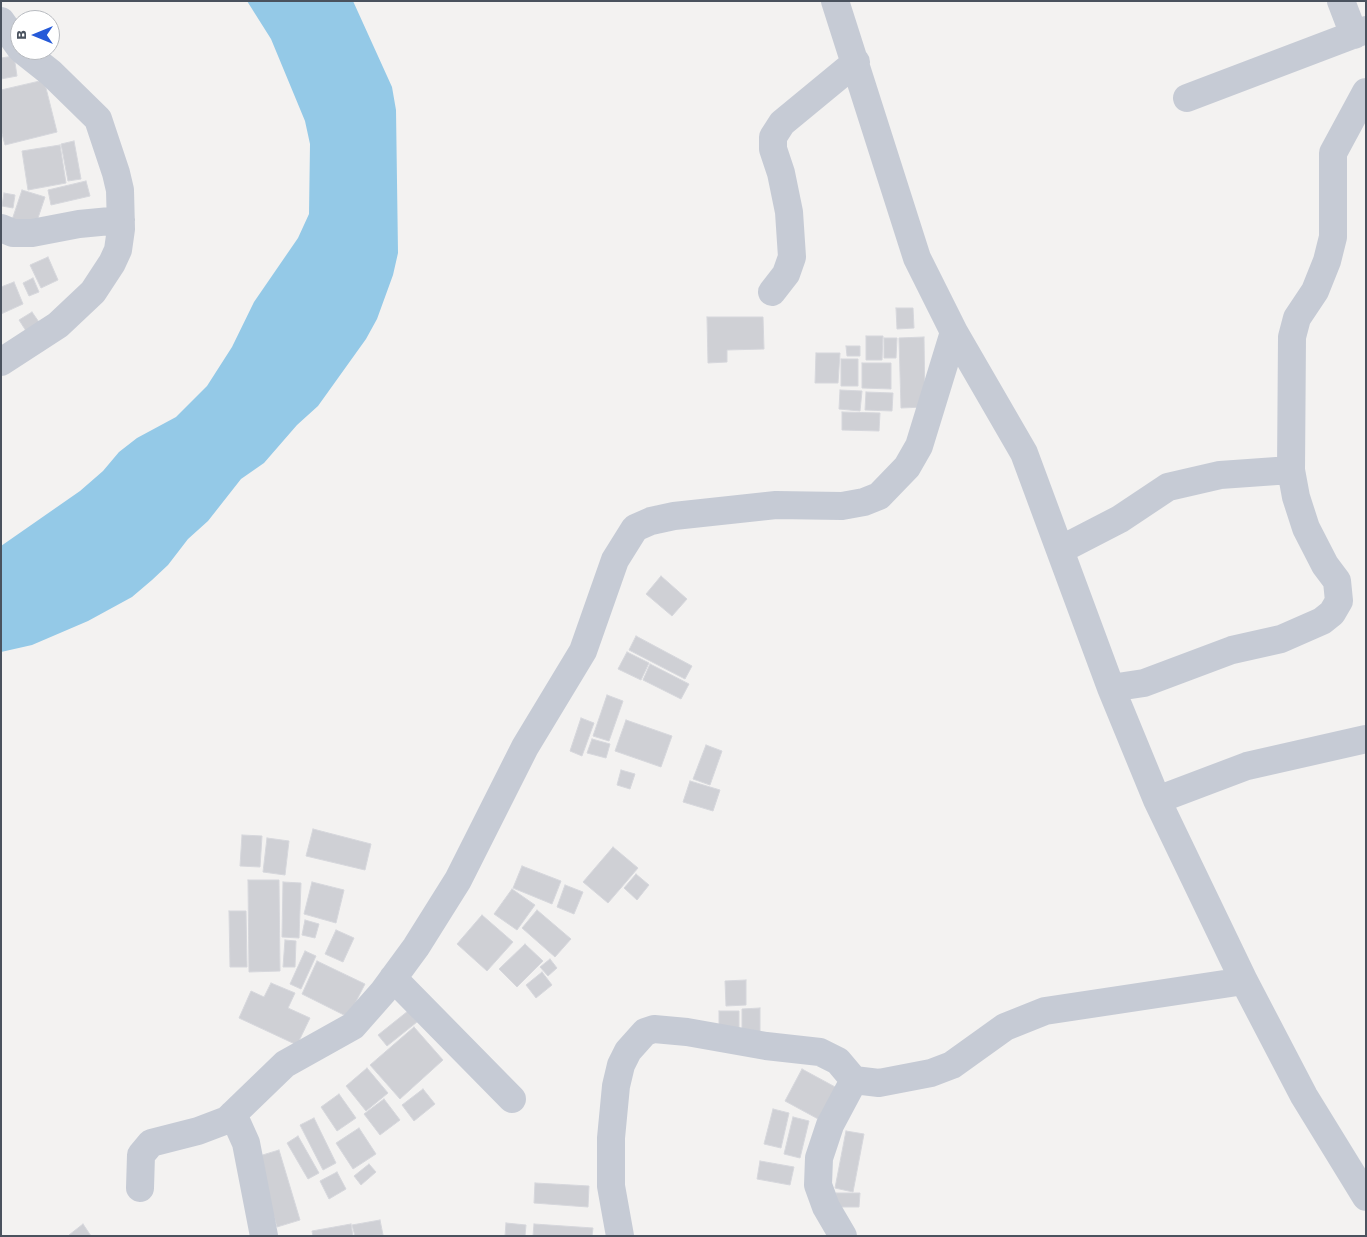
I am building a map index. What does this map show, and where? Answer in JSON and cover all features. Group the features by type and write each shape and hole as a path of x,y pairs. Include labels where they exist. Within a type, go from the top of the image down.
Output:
{"street":[{"path":"835,1 917,258 954,332 1024,453 1111,688 1157,800 1244,981 1304,1096 1366,1198"},
{"path":"1187,98 1360,32 1341,1"},
{"path":"1,21 10,34"},
{"path":"1,362 58,325 93,292 108,270 118,250 120,190 98,119 51,73 35,60"},
{"path":"772,292 786,274 792,257 789,212 781,173 773,149 773,137 782,123 856,62"},
{"path":"1111,688 1144,683 1232,650 1281,640 1322,621 1332,613 1339,601 1337,581 1325,565 1306,528 1296,498 1291,470 1292,337 1297,318 1315,291 1333,237 1333,153 1366,92"},
{"path":"1,228 13,233 32,233 79,224 120,220"},
{"path":"140,1188 141,1155 151,1143 198,1131 226,1120 285,1064 353,1026 393,978 416,947 458,880 525,747 583,651 615,560 635,528 651,521 674,516 776,505 842,506 864,502 879,496 907,468 919,446 954,332"},
{"path":"1060,550 1120,519 1168,487 1220,475 1291,470"},
{"path":"1157,800 1247,766 1366,739"},
{"path":"393,978 512,1099"},
{"path":"620,1236 612,1186 611,1138 616,1086 621,1065 628,1051 635,1040 645,1032 654,1029 687,1032 766,1046 820,1052 838,1061 854,1080 879,1083 931,1073 952,1065 1005,1027 1045,1011 1244,981"},
{"path":"844,1236 826,1206 818,1185 820,1158 830,1125 854,1080"},
{"path":"233,1114 246,1144 264,1236"}],"water":[{"path":"247,1 353,1 392,87 396,110 398,253 393,275 377,319 366,339 318,406 297,425 264,463 241,479 208,521 188,539 168,565 152,580 132,597 88,621 32,645 1,652 1,546 80,491 103,471 119,452 137,438 176,417 207,386 232,347 254,302 298,238 309,214 310,144 305,121 271,39"}],"building":[{"path":"10,57 10,60 15,60 17,76 1,79 1,58"},
{"path":"44,80 57,132 5,145 1,130 1,90"},
{"path":"74,141 81,179 68,181 61,144"},
{"path":"60,145 66,183 28,190 22,151"},
{"path":"86,181 90,196 51,205 48,190"},
{"path":"22,190 45,197 35,227 12,220"},
{"path":"4,193 15,195 13,208 2,206"},
{"path":"48,257 58,280 41,288 30,265"},
{"path":"33,278 39,292 29,296 23,283"},
{"path":"14,282 23,304 1,314 1,287"},
{"path":"896,308 913,308 914,328 897,329"},
{"path":"32,312 41,325 28,334 19,320"},
{"path":"707,317 763,317 764,349 727,350 727,362 708,363"},
{"path":"866,336 883,336 882,360 866,360"},
{"path":"924,337 925,407 901,408 899,338"},
{"path":"884,338 897,338 896,358 884,358"},
{"path":"846,346 860,346 860,356 847,356"},
{"path":"816,353 840,353 838,383 815,383"},
{"path":"841,359 858,359 858,386 841,386"},
{"path":"862,363 891,363 891,389 862,388"},
{"path":"840,390 862,391 860,411 839,409"},
{"path":"866,392 893,393 892,411 865,410"},
{"path":"842,412 880,413 879,431 842,430"},
{"path":"661,576 687,599 672,616 646,594"},
{"path":"636,636 692,666 685,679 629,650"},
{"path":"627,652 649,663 641,680 618,669"},
{"path":"650,664 689,684 681,699 643,680"},
{"path":"607,695 623,701 609,741 593,736"},
{"path":"581,718 594,723 582,756 570,751"},
{"path":"626,720 672,736 661,767 615,751"},
{"path":"592,739 610,744 606,758 587,753"},
{"path":"706,745 722,751 710,785 693,779"},
{"path":"621,770 635,774 630,789 617,785"},
{"path":"690,781 720,790 713,811 683,802"},
{"path":"313,829 371,844 365,870 306,856"},
{"path":"242,835 262,836 260,867 240,866"},
{"path":"267,838 289,841 285,875 263,872"},
{"path":"613,847 638,868 608,903 583,882"},
{"path":"522,866 561,881 552,904 513,888"},
{"path":"636,874 649,885 637,900 624,888"},
{"path":"248,880 279,880 280,971 249,972"},
{"path":"283,882 301,883 299,938 282,937"},
{"path":"312,882 344,890 336,923 304,914"},
{"path":"565,885 583,892 574,914 557,907"},
{"path":"512,889 535,905 517,930 494,914"},
{"path":"537,910 571,939 555,957 522,928"},
{"path":"229,911 246,911 247,967 230,967"},
{"path":"482,915 513,942 487,971 457,944"},
{"path":"305,920 319,924 315,938 302,935"},
{"path":"336,930 354,938 343,962 325,954"},
{"path":"285,940 296,941 295,967 283,967"},
{"path":"525,944 543,961 517,987 499,969"},
{"path":"305,951 316,956 301,989 290,984"},
{"path":"550,959 557,968 548,976 540,967"},
{"path":"317,961 365,984 348,1017 302,994"},
{"path":"542,972 552,985 536,998 526,985"},
{"path":"746,980 746,1005 726,1006 725,981"},
{"path":"271,983 295,993 288,1008 310,1018 297,1045 239,1018 251,991 264,997"},
{"path":"760,1008 760,1035 742,1035 742,1009"},
{"path":"408,1011 417,1022 387,1046 378,1035"},
{"path":"719,1011 739,1011 739,1032 719,1032"},
{"path":"414,1027 443,1060 400,1099 370,1065"},
{"path":"367,1068 388,1093 366,1111 346,1086"},
{"path":"802,1069 837,1088 820,1120 785,1101"},
{"path":"423,1089 435,1104 414,1121 402,1105"},
{"path":"339,1094 356,1118 337,1131 321,1107"},
{"path":"384,1099 400,1120 380,1135 364,1114"},
{"path":"773,1109 789,1113 781,1148 764,1144"},
{"path":"793,1117 809,1121 800,1158 784,1154"},
{"path":"314,1118 336,1163 323,1170 300,1125"},
{"path":"359,1128 376,1154 353,1169 336,1143"},
{"path":"846,1131 864,1134 853,1192 835,1188"},
{"path":"298,1136 319,1173 308,1179 287,1143"},
{"path":"279,1150 300,1220 277,1227 256,1157"},
{"path":"760,1161 794,1167 790,1185 757,1179"},
{"path":"369,1164 376,1172 361,1185 354,1176"},
{"path":"337,1172 346,1189 329,1199 320,1181"},
{"path":"535,1183 589,1186 588,1207 534,1203"},
{"path":"836,1193 860,1193 859,1207 836,1207"},
{"path":"380,1220 383,1235 355,1236 352,1225"},
{"path":"506,1223 526,1225 525,1236 505,1236"},
{"path":"83,1224 91,1236 69,1235"},
{"path":"351,1224 353,1236 313,1236 312,1231"},
{"path":"534,1224 593,1228 592,1236 533,1236"}]}
